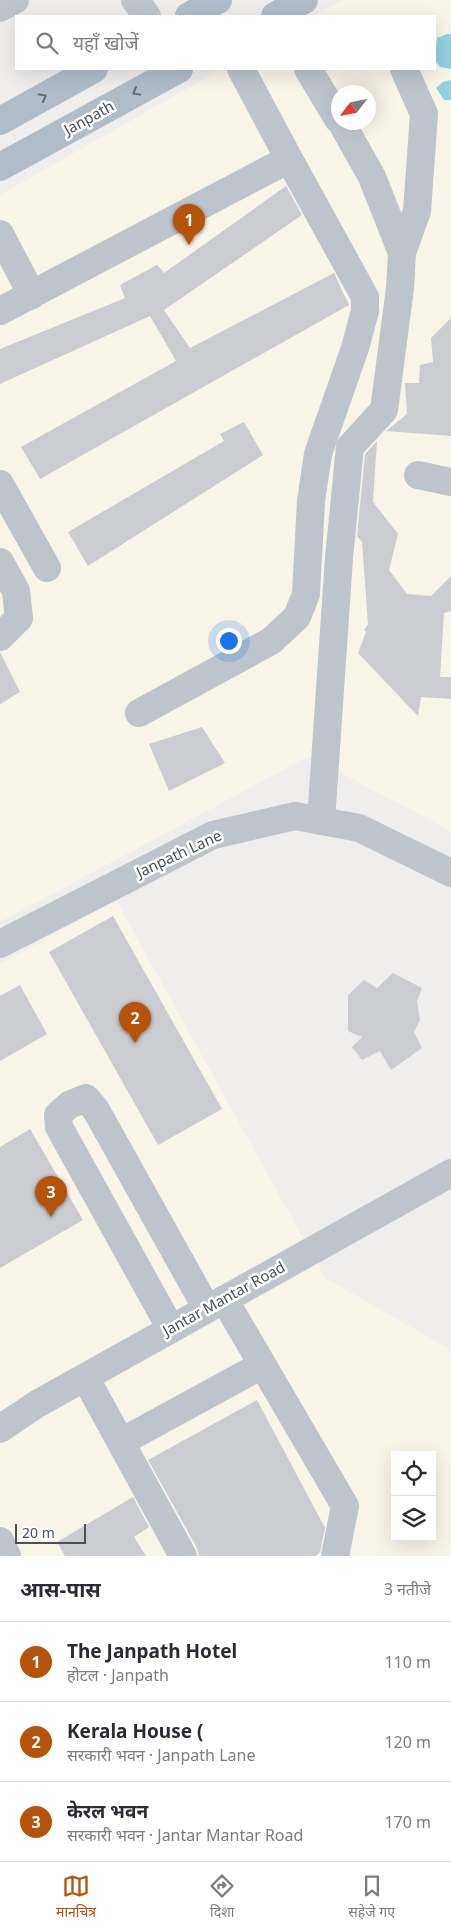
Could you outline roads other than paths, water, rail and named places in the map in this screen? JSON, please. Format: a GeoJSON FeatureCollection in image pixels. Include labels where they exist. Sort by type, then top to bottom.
{"type":"FeatureCollection","features":[{"type":"Feature","properties":{"kind":"main road"},"geometry":{"type":"LineString","coordinates":[[191,15],[218,0]]}},
{"type":"Feature","properties":{"kind":"main road"},"geometry":{"type":"LineString","coordinates":[[277,15],[304,0]]}},
{"type":"Feature","properties":{"kind":"main road"},"geometry":{"type":"LineString","coordinates":[[0,121],[92,70]]}},
{"type":"Feature","properties":{"kind":"main road","name":"Janpath"},"geometry":{"type":"LineString","coordinates":[[0,167],[177,70]]}},
{"type":"Feature","properties":{"kind":"street"},"geometry":{"type":"LineString","coordinates":[[0,8],[16,0]]}},
{"type":"Feature","properties":{"kind":"street"},"geometry":{"type":"LineString","coordinates":[[136,0],[146,15]]}},
{"type":"Feature","properties":{"kind":"street"},"geometry":{"type":"LineString","coordinates":[[139,713],[271,641],[297,617],[306,594],[312,501],[318,454],[356,348],[365,312],[365,297],[288,159],[242,70]]}},
{"type":"Feature","properties":{"kind":"street"},"geometry":{"type":"LineString","coordinates":[[309,70],[331,107]]}},
{"type":"Feature","properties":{"kind":"street"},"geometry":{"type":"LineString","coordinates":[[321,821],[350,447],[384,410],[400,288],[402,253],[417,211],[424,114],[404,70]]}},
{"type":"Feature","properties":{"kind":"street"},"geometry":{"type":"LineString","coordinates":[[346,130],[372,177],[402,253]]}},
{"type":"Feature","properties":{"kind":"street"},"geometry":{"type":"LineString","coordinates":[[0,311],[288,159]]}},
{"type":"Feature","properties":{"kind":"street"},"geometry":{"type":"LineString","coordinates":[[0,234],[32,295]]}},
{"type":"Feature","properties":{"kind":"street"},"geometry":{"type":"LineString","coordinates":[[418,474],[451,482]]}},
{"type":"Feature","properties":{"kind":"street"},"geometry":{"type":"LineString","coordinates":[[0,484],[47,568]]}},
{"type":"Feature","properties":{"kind":"street"},"geometry":{"type":"LineString","coordinates":[[0,562],[16,592],[19,618],[0,637]]}},
{"type":"Feature","properties":{"kind":"street","name":"Janpath Lane"},"geometry":{"type":"LineString","coordinates":[[0,944],[213,835],[294,816],[359,828],[451,874]]}},
{"type":"Feature","properties":{"kind":"street"},"geometry":{"type":"LineString","coordinates":[[171,1329],[58,1127],[58,1115],[69,1105],[86,1098],[96,1110],[216,1304],[262,1365],[345,1506],[335,1556]]}},
{"type":"Feature","properties":{"kind":"street","name":"Jantar Mantar Road"},"geometry":{"type":"LineString","coordinates":[[0,1430],[37,1404],[451,1173]]}},
{"type":"Feature","properties":{"kind":"street"},"geometry":{"type":"LineString","coordinates":[[121,1442],[262,1365]]}},
{"type":"Feature","properties":{"kind":"street"},"geometry":{"type":"LineString","coordinates":[[85,1377],[183,1556]]}},
{"type":"Feature","properties":{"kind":"street"},"geometry":{"type":"LineString","coordinates":[[0,1541],[8,1556]]}},
{"type":"Feature","properties":{"kind":"water"},"geometry":{"type":"Polygon","coordinates":[[[451,34],[451,69],[440,67],[436,61],[437,38],[451,34]]]}},
{"type":"Feature","properties":{"kind":"water"},"geometry":{"type":"Polygon","coordinates":[[[451,80],[451,100],[444,100],[436,88],[443,82],[451,80]]]}},
{"type":"Feature","properties":{"kind":"place","name":"The Janpath Hotel"},"geometry":{"type":"Point","coordinates":[189,245]}},
{"type":"Feature","properties":{"kind":"place","name":"Kerala House ("},"geometry":{"type":"Point","coordinates":[135,1043]}},
{"type":"Feature","properties":{"kind":"place","name":"केरल भवन"},"geometry":{"type":"Point","coordinates":[51,1217]}}]}
